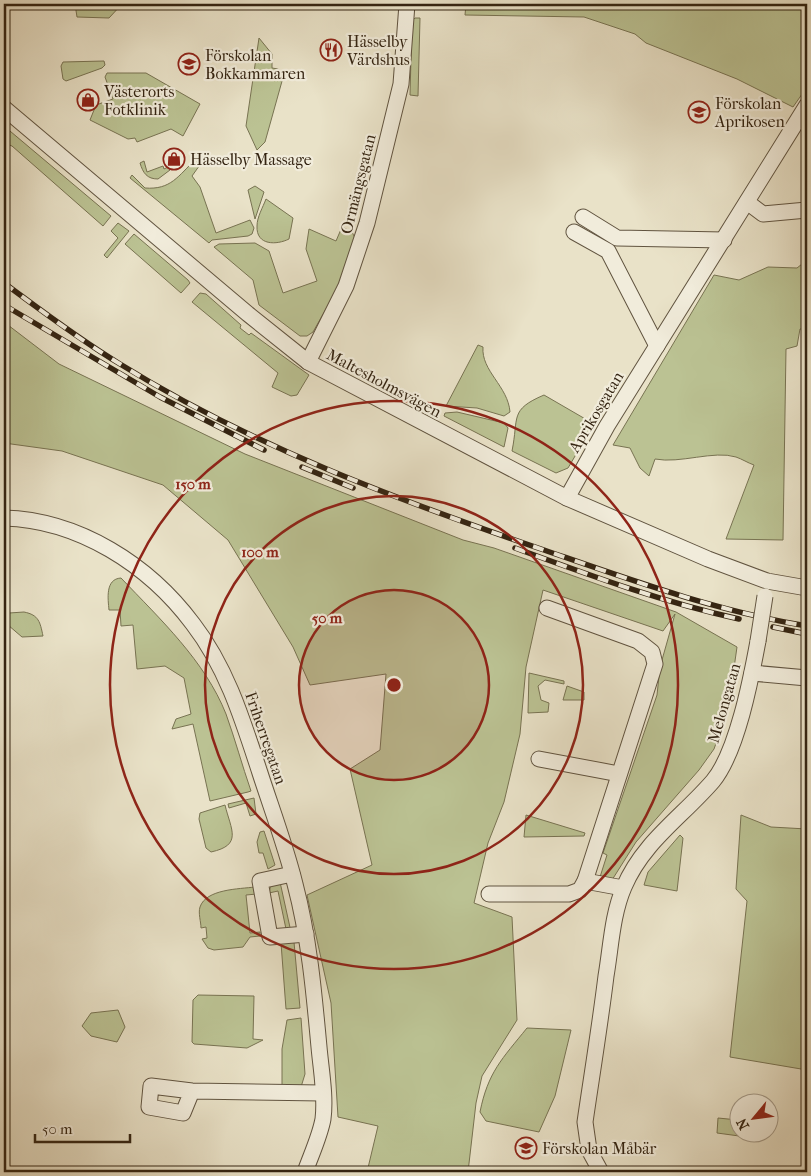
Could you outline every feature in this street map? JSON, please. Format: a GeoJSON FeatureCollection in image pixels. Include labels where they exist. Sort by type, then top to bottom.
{"type":"FeatureCollection","features":[{"type":"Feature","properties":{"kind":"street","name":"Ormängsgatan"},"geometry":{"type":"LineString","coordinates":[[308,362],[346,286],[367,224],[401,84],[406,4]]}},
{"type":"Feature","properties":{"kind":"street","name":"Aprikosgatan"},"geometry":{"type":"LineString","coordinates":[[567,498],[607,426],[807,105]]}},
{"type":"Feature","properties":{"kind":"street","name":"Maltesholmsvägen"},"geometry":{"type":"LineString","coordinates":[[4,108],[240,308],[308,362],[567,498],[708,559],[766,588],[807,588]]}},
{"type":"Feature","properties":{"kind":"street"},"geometry":{"type":"LineString","coordinates":[[747,202],[763,214],[807,210]]}},
{"type":"Feature","properties":{"kind":"street"},"geometry":{"type":"LineString","coordinates":[[583,217],[617,238],[724,240]]}},
{"type":"Feature","properties":{"kind":"street"},"geometry":{"type":"LineString","coordinates":[[574,232],[608,251],[657,346]]}},
{"type":"Feature","properties":{"kind":"street","name":"Friherregatan"},"geometry":{"type":"LineString","coordinates":[[4,518],[28,518],[70,530],[121,556],[158,584],[193,624],[222,667],[246,730],[292,874],[306,934],[314,992],[323,1119],[305,1172]]}},
{"type":"Feature","properties":{"kind":"street","name":"Melongatan"},"geometry":{"type":"LineString","coordinates":[[601,1172],[589,1150],[585,1122],[614,924],[624,888],[637,861],[654,839],[714,779],[732,745],[752,673],[766,588]]}},
{"type":"Feature","properties":{"kind":"street"},"geometry":{"type":"LineString","coordinates":[[489,894],[569,894],[580,890],[585,880],[655,664],[652,652],[638,641],[548,608]]}},
{"type":"Feature","properties":{"kind":"street"},"geometry":{"type":"LineString","coordinates":[[752,673],[807,678]]}},
{"type":"Feature","properties":{"kind":"street"},"geometry":{"type":"LineString","coordinates":[[539,759],[619,774]]}},
{"type":"Feature","properties":{"kind":"street"},"geometry":{"type":"LineString","coordinates":[[292,874],[260,881],[270,937],[306,934]]}},
{"type":"Feature","properties":{"kind":"street"},"geometry":{"type":"LineString","coordinates":[[585,880],[624,888]]}},
{"type":"Feature","properties":{"kind":"street"},"geometry":{"type":"LineString","coordinates":[[192,1091],[322,1093]]}},
{"type":"Feature","properties":{"kind":"green space"},"geometry":{"type":"Polygon","coordinates":[[[75,4],[122,4],[109,18],[77,17],[75,4]]]}},
{"type":"Feature","properties":{"kind":"green space"},"geometry":{"type":"Polygon","coordinates":[[[466,4],[807,4],[807,87],[793,107],[737,79],[646,43],[635,34],[584,17],[465,15],[466,4]]]}},
{"type":"Feature","properties":{"kind":"green space"},"geometry":{"type":"Polygon","coordinates":[[[415,18],[420,18],[418,96],[410,95],[412,21],[415,18]]]}},
{"type":"Feature","properties":{"kind":"green space"},"geometry":{"type":"Polygon","coordinates":[[[259,38],[272,54],[272,68],[278,69],[284,74],[265,142],[257,150],[246,126],[259,38]]]}},
{"type":"Feature","properties":{"kind":"green space"},"geometry":{"type":"Polygon","coordinates":[[[104,61],[105,65],[102,68],[66,81],[63,79],[61,66],[63,62],[104,61]]]}},
{"type":"Feature","properties":{"kind":"green space"},"geometry":{"type":"Polygon","coordinates":[[[107,73],[146,73],[200,104],[183,136],[171,129],[137,142],[135,138],[128,139],[90,120],[96,105],[113,99],[105,77],[107,73]]]}},
{"type":"Feature","properties":{"kind":"green space"},"geometry":{"type":"Polygon","coordinates":[[[4,126],[111,216],[103,226],[12,146],[4,143],[4,126]]]}},
{"type":"Feature","properties":{"kind":"green space"},"geometry":{"type":"Polygon","coordinates":[[[196,159],[202,162],[192,176],[200,187],[216,233],[250,220],[254,228],[252,234],[212,240],[209,243],[130,178],[132,175],[145,188],[161,187],[174,181],[196,159]]]}},
{"type":"Feature","properties":{"kind":"green space"},"geometry":{"type":"Polygon","coordinates":[[[144,161],[147,172],[163,166],[164,169],[168,167],[170,170],[158,179],[151,178],[146,175],[141,167],[140,163],[144,161]]]}},
{"type":"Feature","properties":{"kind":"green space"},"geometry":{"type":"Polygon","coordinates":[[[255,186],[264,192],[255,219],[248,190],[255,186]]]}},
{"type":"Feature","properties":{"kind":"green space"},"geometry":{"type":"Polygon","coordinates":[[[266,199],[293,218],[289,239],[273,243],[260,237],[257,223],[266,199]]]}},
{"type":"Feature","properties":{"kind":"green space"},"geometry":{"type":"Polygon","coordinates":[[[118,223],[129,231],[107,258],[104,255],[118,238],[111,231],[118,223]]]}},
{"type":"Feature","properties":{"kind":"green space"},"geometry":{"type":"Polygon","coordinates":[[[342,227],[352,232],[355,238],[339,286],[313,332],[307,336],[300,336],[259,305],[253,280],[214,247],[219,244],[255,243],[269,251],[283,293],[317,281],[306,249],[309,229],[336,241],[342,227]]]}},
{"type":"Feature","properties":{"kind":"green space"},"geometry":{"type":"Polygon","coordinates":[[[134,234],[188,280],[190,283],[181,293],[125,244],[134,234]]]}},
{"type":"Feature","properties":{"kind":"green space"},"geometry":{"type":"Polygon","coordinates":[[[807,260],[807,329],[800,329],[797,346],[786,349],[783,540],[726,539],[754,465],[727,455],[675,460],[655,459],[649,476],[640,468],[630,448],[613,445],[714,275],[739,280],[768,267],[797,268],[807,260]]]}},
{"type":"Feature","properties":{"kind":"green space"},"geometry":{"type":"Polygon","coordinates":[[[200,293],[206,294],[241,325],[240,328],[249,335],[251,333],[309,375],[297,395],[291,396],[272,387],[278,373],[192,302],[200,293]]]}},
{"type":"Feature","properties":{"kind":"green space"},"geometry":{"type":"Polygon","coordinates":[[[4,322],[59,364],[245,454],[463,540],[494,548],[676,612],[737,647],[728,710],[714,749],[699,770],[636,842],[612,880],[600,877],[607,855],[603,853],[657,695],[660,667],[675,614],[663,631],[543,590],[526,667],[520,734],[504,802],[488,843],[474,903],[512,917],[517,1020],[482,1076],[476,1103],[468,1172],[367,1172],[378,1126],[338,1117],[331,1003],[307,895],[372,865],[350,769],[380,750],[386,674],[310,685],[293,647],[228,540],[163,485],[62,451],[4,443],[4,322]]]}},
{"type":"Feature","properties":{"kind":"green space"},"geometry":{"type":"Polygon","coordinates":[[[478,345],[483,347],[486,364],[505,394],[510,412],[504,416],[477,408],[446,406],[478,345]]]}},
{"type":"Feature","properties":{"kind":"green space"},"geometry":{"type":"Polygon","coordinates":[[[544,395],[594,424],[568,468],[556,473],[512,451],[517,416],[520,410],[533,400],[544,395]]]}},
{"type":"Feature","properties":{"kind":"green space"},"geometry":{"type":"Polygon","coordinates":[[[457,412],[504,423],[508,428],[504,447],[444,416],[445,413],[457,412]]]}},
{"type":"Feature","properties":{"kind":"green space"},"geometry":{"type":"Polygon","coordinates":[[[121,578],[180,641],[206,676],[226,714],[251,791],[210,801],[193,724],[172,729],[176,719],[191,714],[184,678],[165,666],[137,669],[133,625],[121,626],[120,610],[109,610],[108,595],[110,586],[116,579],[121,578]]]}},
{"type":"Feature","properties":{"kind":"green space"},"geometry":{"type":"Polygon","coordinates":[[[24,612],[36,617],[43,636],[22,637],[8,625],[6,619],[9,613],[24,612]]]}},
{"type":"Feature","properties":{"kind":"green space"},"geometry":{"type":"Polygon","coordinates":[[[529,673],[564,681],[564,684],[545,680],[538,686],[541,700],[549,703],[548,712],[528,713],[529,673]]]}},
{"type":"Feature","properties":{"kind":"green space"},"geometry":{"type":"Polygon","coordinates":[[[567,686],[584,692],[584,700],[563,700],[567,686]]]}},
{"type":"Feature","properties":{"kind":"green space"},"geometry":{"type":"Polygon","coordinates":[[[254,798],[256,814],[250,816],[246,803],[229,808],[228,804],[254,798]]]}},
{"type":"Feature","properties":{"kind":"green space"},"geometry":{"type":"Polygon","coordinates":[[[225,805],[232,829],[231,841],[221,849],[211,852],[206,848],[199,819],[200,813],[225,805]]]}},
{"type":"Feature","properties":{"kind":"green space"},"geometry":{"type":"Polygon","coordinates":[[[526,815],[585,833],[584,836],[524,837],[526,815]]]}},
{"type":"Feature","properties":{"kind":"green space"},"geometry":{"type":"Polygon","coordinates":[[[741,815],[771,827],[807,829],[807,1070],[730,1057],[747,901],[736,889],[741,815]]]}},
{"type":"Feature","properties":{"kind":"green space"},"geometry":{"type":"Polygon","coordinates":[[[264,831],[275,865],[268,869],[263,853],[259,853],[257,842],[260,832],[264,831]]]}},
{"type":"Feature","properties":{"kind":"green space"},"geometry":{"type":"Polygon","coordinates":[[[680,835],[683,838],[677,891],[644,885],[648,872],[680,835]]]}},
{"type":"Feature","properties":{"kind":"green space"},"geometry":{"type":"Polygon","coordinates":[[[280,882],[291,932],[286,929],[278,891],[269,893],[271,884],[280,882]]]}},
{"type":"Feature","properties":{"kind":"green space"},"geometry":{"type":"Polygon","coordinates":[[[255,887],[257,894],[246,895],[250,933],[260,932],[260,936],[250,937],[243,947],[214,950],[208,948],[202,939],[207,938],[206,927],[201,928],[199,915],[203,901],[216,893],[232,889],[255,887]]]}},
{"type":"Feature","properties":{"kind":"green space"},"geometry":{"type":"Polygon","coordinates":[[[294,942],[300,1008],[286,1009],[281,943],[294,942]]]}},
{"type":"Feature","properties":{"kind":"green space"},"geometry":{"type":"Polygon","coordinates":[[[198,995],[254,996],[253,1039],[263,1040],[247,1048],[194,1044],[192,1042],[193,1000],[198,995]]]}},
{"type":"Feature","properties":{"kind":"green space"},"geometry":{"type":"Polygon","coordinates":[[[118,1010],[125,1027],[117,1042],[91,1036],[82,1026],[91,1013],[118,1010]]]}},
{"type":"Feature","properties":{"kind":"green space"},"geometry":{"type":"Polygon","coordinates":[[[301,1018],[305,1074],[301,1087],[282,1087],[282,1049],[287,1020],[301,1018]]]}},
{"type":"Feature","properties":{"kind":"green space"},"geometry":{"type":"Polygon","coordinates":[[[527,1028],[571,1030],[555,1096],[539,1132],[486,1121],[480,1112],[487,1086],[497,1067],[527,1028]]]}},
{"type":"Feature","properties":{"kind":"green space"},"geometry":{"type":"Polygon","coordinates":[[[718,1118],[728,1119],[728,1134],[717,1133],[718,1118]]]}},
{"type":"Feature","properties":{"kind":"railway"},"geometry":{"type":"LineString","coordinates":[[4,283],[90,345],[170,393],[221,421],[327,469],[380,491],[489,531],[641,583],[740,612],[807,626]]}},
{"type":"Feature","properties":{"kind":"railway"},"geometry":{"type":"LineString","coordinates":[[4,305],[160,397],[264,450]]}},
{"type":"Feature","properties":{"kind":"railway"},"geometry":{"type":"LineString","coordinates":[[302,467],[353,488]]}},
{"type":"Feature","properties":{"kind":"railway"},"geometry":{"type":"LineString","coordinates":[[515,548],[654,596],[739,619]]}},
{"type":"Feature","properties":{"kind":"railway"},"geometry":{"type":"LineString","coordinates":[[773,627],[807,634]]}},
{"type":"Feature","properties":{"kind":"place","name":"Hässelby Värdshus"},"geometry":{"type":"Point","coordinates":[331,50]}},
{"type":"Feature","properties":{"kind":"place","name":"Förskolan Bokkammaren"},"geometry":{"type":"Point","coordinates":[189,64]}},
{"type":"Feature","properties":{"kind":"place","name":"Västerorts Fotklinik"},"geometry":{"type":"Point","coordinates":[88,100]}},
{"type":"Feature","properties":{"kind":"place","name":"Förskolan Aprikosen"},"geometry":{"type":"Point","coordinates":[699,112]}},
{"type":"Feature","properties":{"kind":"place","name":"Hässelby Massage"},"geometry":{"type":"Point","coordinates":[174,159]}},
{"type":"Feature","properties":{"kind":"place","name":"Förskolan Måbär"},"geometry":{"type":"Point","coordinates":[526,1148]}}]}
